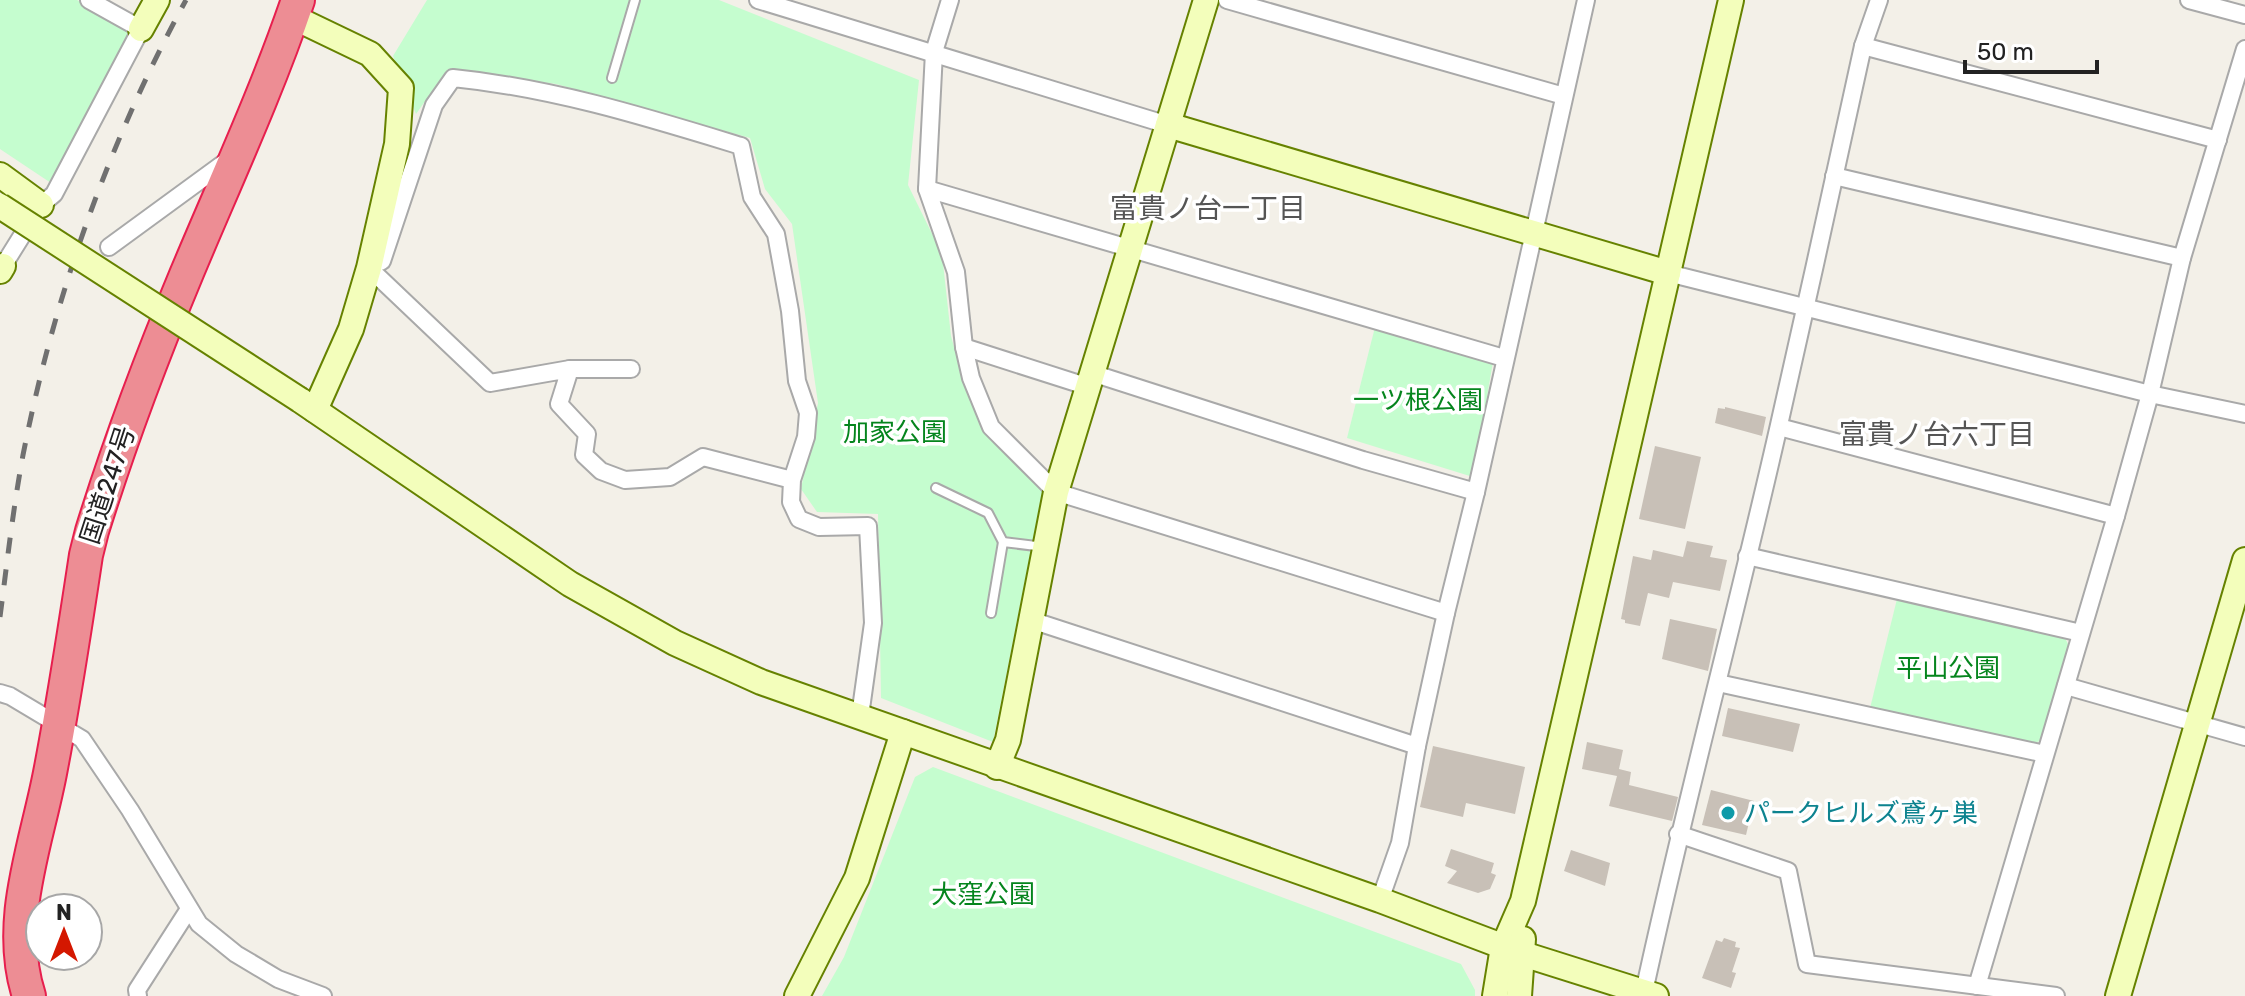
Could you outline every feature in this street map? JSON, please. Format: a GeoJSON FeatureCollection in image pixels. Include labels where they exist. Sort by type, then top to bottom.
{"type":"FeatureCollection","features":[{"type":"Feature","properties":{"kind":"highway","name":"国道247号"},"geometry":{"type":"LineString","coordinates":[[29,996],[21,958],[21,918],[27,874],[50,773],[86,555],[141,387],[296,8]]}},
{"type":"Feature","properties":{"kind":"street"},"geometry":{"type":"LineString","coordinates":[[89,0],[141,29]]}},
{"type":"Feature","properties":{"kind":"street"},"geometry":{"type":"LineString","coordinates":[[1,267],[41,205],[54,194],[157,0]]}},
{"type":"Feature","properties":{"kind":"street"},"geometry":{"type":"LineString","coordinates":[[758,0],[1668,273],[2150,394],[2245,414]]}},
{"type":"Feature","properties":{"kind":"street"},"geometry":{"type":"LineString","coordinates":[[950,0],[934,52],[927,189],[956,272],[964,347],[971,378],[991,427],[1056,492],[1446,613]]}},
{"type":"Feature","properties":{"kind":"street"},"geometry":{"type":"LineString","coordinates":[[997,767],[1008,740],[1056,492],[1206,0]]}},
{"type":"Feature","properties":{"kind":"street"},"geometry":{"type":"LineString","coordinates":[[1227,0],[1564,96]]}},
{"type":"Feature","properties":{"kind":"street"},"geometry":{"type":"LineString","coordinates":[[1380,900],[1400,843],[1446,613],[1586,0]]}},
{"type":"Feature","properties":{"kind":"street"},"geometry":{"type":"LineString","coordinates":[[1495,996],[1513,950],[1731,0]]}},
{"type":"Feature","properties":{"kind":"street"},"geometry":{"type":"LineString","coordinates":[[0,206],[308,405],[570,584],[662,636],[761,682],[1380,900],[1513,950],[1650,994],[1678,834],[1718,683],[1779,427],[1863,46],[1879,0]]}},
{"type":"Feature","properties":{"kind":"street"},"geometry":{"type":"LineString","coordinates":[[2189,0],[2245,15]]}},
{"type":"Feature","properties":{"kind":"street"},"geometry":{"type":"LineString","coordinates":[[296,8],[370,54],[401,88],[397,144],[369,268],[351,329],[308,405]]}},
{"type":"Feature","properties":{"kind":"street"},"geometry":{"type":"LineString","coordinates":[[1863,46],[2218,140]]}},
{"type":"Feature","properties":{"kind":"street"},"geometry":{"type":"LineString","coordinates":[[1977,986],[2116,516],[2150,394],[2182,258],[2245,49]]}},
{"type":"Feature","properties":{"kind":"street"},"geometry":{"type":"LineString","coordinates":[[369,268],[382,261],[434,105],[453,78],[507,83],[601,104],[741,146],[752,197],[776,234],[790,311],[797,381],[808,413],[806,437],[792,480],[791,502],[799,519],[819,527],[868,526],[873,623],[860,716]]}},
{"type":"Feature","properties":{"kind":"street"},"geometry":{"type":"LineString","coordinates":[[109,247],[239,152]]}},
{"type":"Feature","properties":{"kind":"street"},"geometry":{"type":"LineString","coordinates":[[0,175],[41,205]]}},
{"type":"Feature","properties":{"kind":"street"},"geometry":{"type":"LineString","coordinates":[[1834,176],[2182,258]]}},
{"type":"Feature","properties":{"kind":"street"},"geometry":{"type":"LineString","coordinates":[[927,189],[1504,358]]}},
{"type":"Feature","properties":{"kind":"street"},"geometry":{"type":"LineString","coordinates":[[369,268],[490,383],[570,369],[631,369]]}},
{"type":"Feature","properties":{"kind":"street"},"geometry":{"type":"LineString","coordinates":[[964,347],[1091,380],[1476,492]]}},
{"type":"Feature","properties":{"kind":"street"},"geometry":{"type":"LineString","coordinates":[[570,369],[559,404],[587,434],[584,455],[601,471],[625,480],[670,477],[703,457],[792,480]]}},
{"type":"Feature","properties":{"kind":"street"},"geometry":{"type":"LineString","coordinates":[[1779,427],[2116,516]]}},
{"type":"Feature","properties":{"kind":"street"},"geometry":{"type":"LineString","coordinates":[[1747,556],[2081,633]]}},
{"type":"Feature","properties":{"kind":"street"},"geometry":{"type":"LineString","coordinates":[[2118,996],[2245,560]]}},
{"type":"Feature","properties":{"kind":"street"},"geometry":{"type":"LineString","coordinates":[[1031,620],[1417,746]]}},
{"type":"Feature","properties":{"kind":"street"},"geometry":{"type":"LineString","coordinates":[[1718,683],[2045,754]]}},
{"type":"Feature","properties":{"kind":"street"},"geometry":{"type":"LineString","coordinates":[[2066,686],[2245,737]]}},
{"type":"Feature","properties":{"kind":"street"},"geometry":{"type":"LineString","coordinates":[[0,693],[82,739],[130,810],[199,924],[236,954],[278,979],[323,996]]}},
{"type":"Feature","properties":{"kind":"street"},"geometry":{"type":"LineString","coordinates":[[797,996],[857,878],[903,732]]}},
{"type":"Feature","properties":{"kind":"street"},"geometry":{"type":"LineString","coordinates":[[1678,834],[1788,871],[1807,964],[2056,996]]}},
{"type":"Feature","properties":{"kind":"street"},"geometry":{"type":"LineString","coordinates":[[138,996],[137,990],[189,909]]}},
{"type":"Feature","properties":{"kind":"street"},"geometry":{"type":"LineString","coordinates":[[1513,950],[1519,996]]}},
{"type":"Feature","properties":{"kind":"lane"},"geometry":{"type":"LineString","coordinates":[[612,78],[635,0]]}},
{"type":"Feature","properties":{"kind":"lane"},"geometry":{"type":"LineString","coordinates":[[936,488],[988,513],[1003,542],[991,613]]}},
{"type":"Feature","properties":{"kind":"lane"},"geometry":{"type":"LineString","coordinates":[[1003,542],[1045,547]]}},
{"type":"Feature","properties":{"kind":"green space"},"geometry":{"type":"Polygon","coordinates":[[[0,0],[77,0],[133,32],[51,183],[0,149],[0,0]]]}},
{"type":"Feature","properties":{"kind":"green space","name":"加家公園"},"geometry":{"type":"Polygon","coordinates":[[[427,0],[719,0],[919,80],[908,185],[942,254],[951,336],[967,394],[986,432],[1043,489],[993,742],[881,698],[878,514],[817,512],[801,489],[818,403],[792,224],[765,189],[750,138],[556,84],[448,69],[416,114],[393,56],[427,0]]]}},
{"type":"Feature","properties":{"kind":"green space","name":"一ツ根公園"},"geometry":{"type":"Polygon","coordinates":[[[1375,327],[1493,362],[1473,477],[1347,438],[1375,327]]]}},
{"type":"Feature","properties":{"kind":"green space","name":"平山公園"},"geometry":{"type":"Polygon","coordinates":[[[1897,599],[2065,638],[2069,646],[2042,740],[2032,744],[1870,708],[1897,599]]]}},
{"type":"Feature","properties":{"kind":"green space","name":"大窪公園"},"geometry":{"type":"Polygon","coordinates":[[[933,767],[1461,964],[1475,990],[1475,996],[822,996],[844,957],[915,777],[933,767]]]}},
{"type":"Feature","properties":{"kind":"building"},"geometry":{"type":"Polygon","coordinates":[[[1718,408],[1766,417],[1762,436],[1715,423],[1718,408]]]}},
{"type":"Feature","properties":{"kind":"building"},"geometry":{"type":"Polygon","coordinates":[[[1655,446],[1701,457],[1685,529],[1639,519],[1655,446]]]}},
{"type":"Feature","properties":{"kind":"building"},"geometry":{"type":"Polygon","coordinates":[[[1687,541],[1713,546],[1710,557],[1727,560],[1720,591],[1673,582],[1669,598],[1648,593],[1640,626],[1625,623],[1621,619],[1633,556],[1651,560],[1653,550],[1683,557],[1687,541]]]}},
{"type":"Feature","properties":{"kind":"building"},"geometry":{"type":"Polygon","coordinates":[[[1670,619],[1717,629],[1708,671],[1662,659],[1670,619]]]}},
{"type":"Feature","properties":{"kind":"building"},"geometry":{"type":"Polygon","coordinates":[[[1728,708],[1800,724],[1793,752],[1722,736],[1728,708]]]}},
{"type":"Feature","properties":{"kind":"building"},"geometry":{"type":"Polygon","coordinates":[[[1587,742],[1623,750],[1619,769],[1631,772],[1629,785],[1678,797],[1672,821],[1609,806],[1617,776],[1582,769],[1587,742]]]}},
{"type":"Feature","properties":{"kind":"building"},"geometry":{"type":"Polygon","coordinates":[[[1433,746],[1525,767],[1515,814],[1466,803],[1463,817],[1420,807],[1433,746]]]}},
{"type":"Feature","properties":{"kind":"building","name":"パークヒルズ鳶ヶ巣"},"geometry":{"type":"Polygon","coordinates":[[[1711,790],[1754,801],[1746,835],[1702,825],[1711,790]]]}},
{"type":"Feature","properties":{"kind":"building"},"geometry":{"type":"Polygon","coordinates":[[[1451,849],[1494,863],[1491,873],[1496,875],[1490,889],[1478,893],[1447,883],[1457,871],[1445,866],[1451,849]]]}},
{"type":"Feature","properties":{"kind":"building"},"geometry":{"type":"Polygon","coordinates":[[[1571,850],[1610,863],[1605,886],[1564,871],[1571,850]]]}},
{"type":"Feature","properties":{"kind":"building"},"geometry":{"type":"Polygon","coordinates":[[[1724,938],[1736,942],[1735,947],[1740,948],[1732,972],[1736,973],[1731,988],[1702,978],[1716,940],[1722,942],[1724,938]]]}},
{"type":"Feature","properties":{"kind":"railway"},"geometry":{"type":"LineString","coordinates":[[0,617],[23,455],[68,279],[87,221],[132,108],[186,0]]}},
{"type":"Feature","properties":{"kind":"place","name":"パークヒルズ鳶ヶ巣"},"geometry":{"type":"Point","coordinates":[1728,813]}},
{"type":"Feature","properties":{"kind":"district","name":"富貴ノ台一丁目"},"geometry":{"type":"Point","coordinates":[1208,208]}},
{"type":"Feature","properties":{"kind":"district","name":"富貴ノ台六丁目"},"geometry":{"type":"Point","coordinates":[1937,434]}}]}
